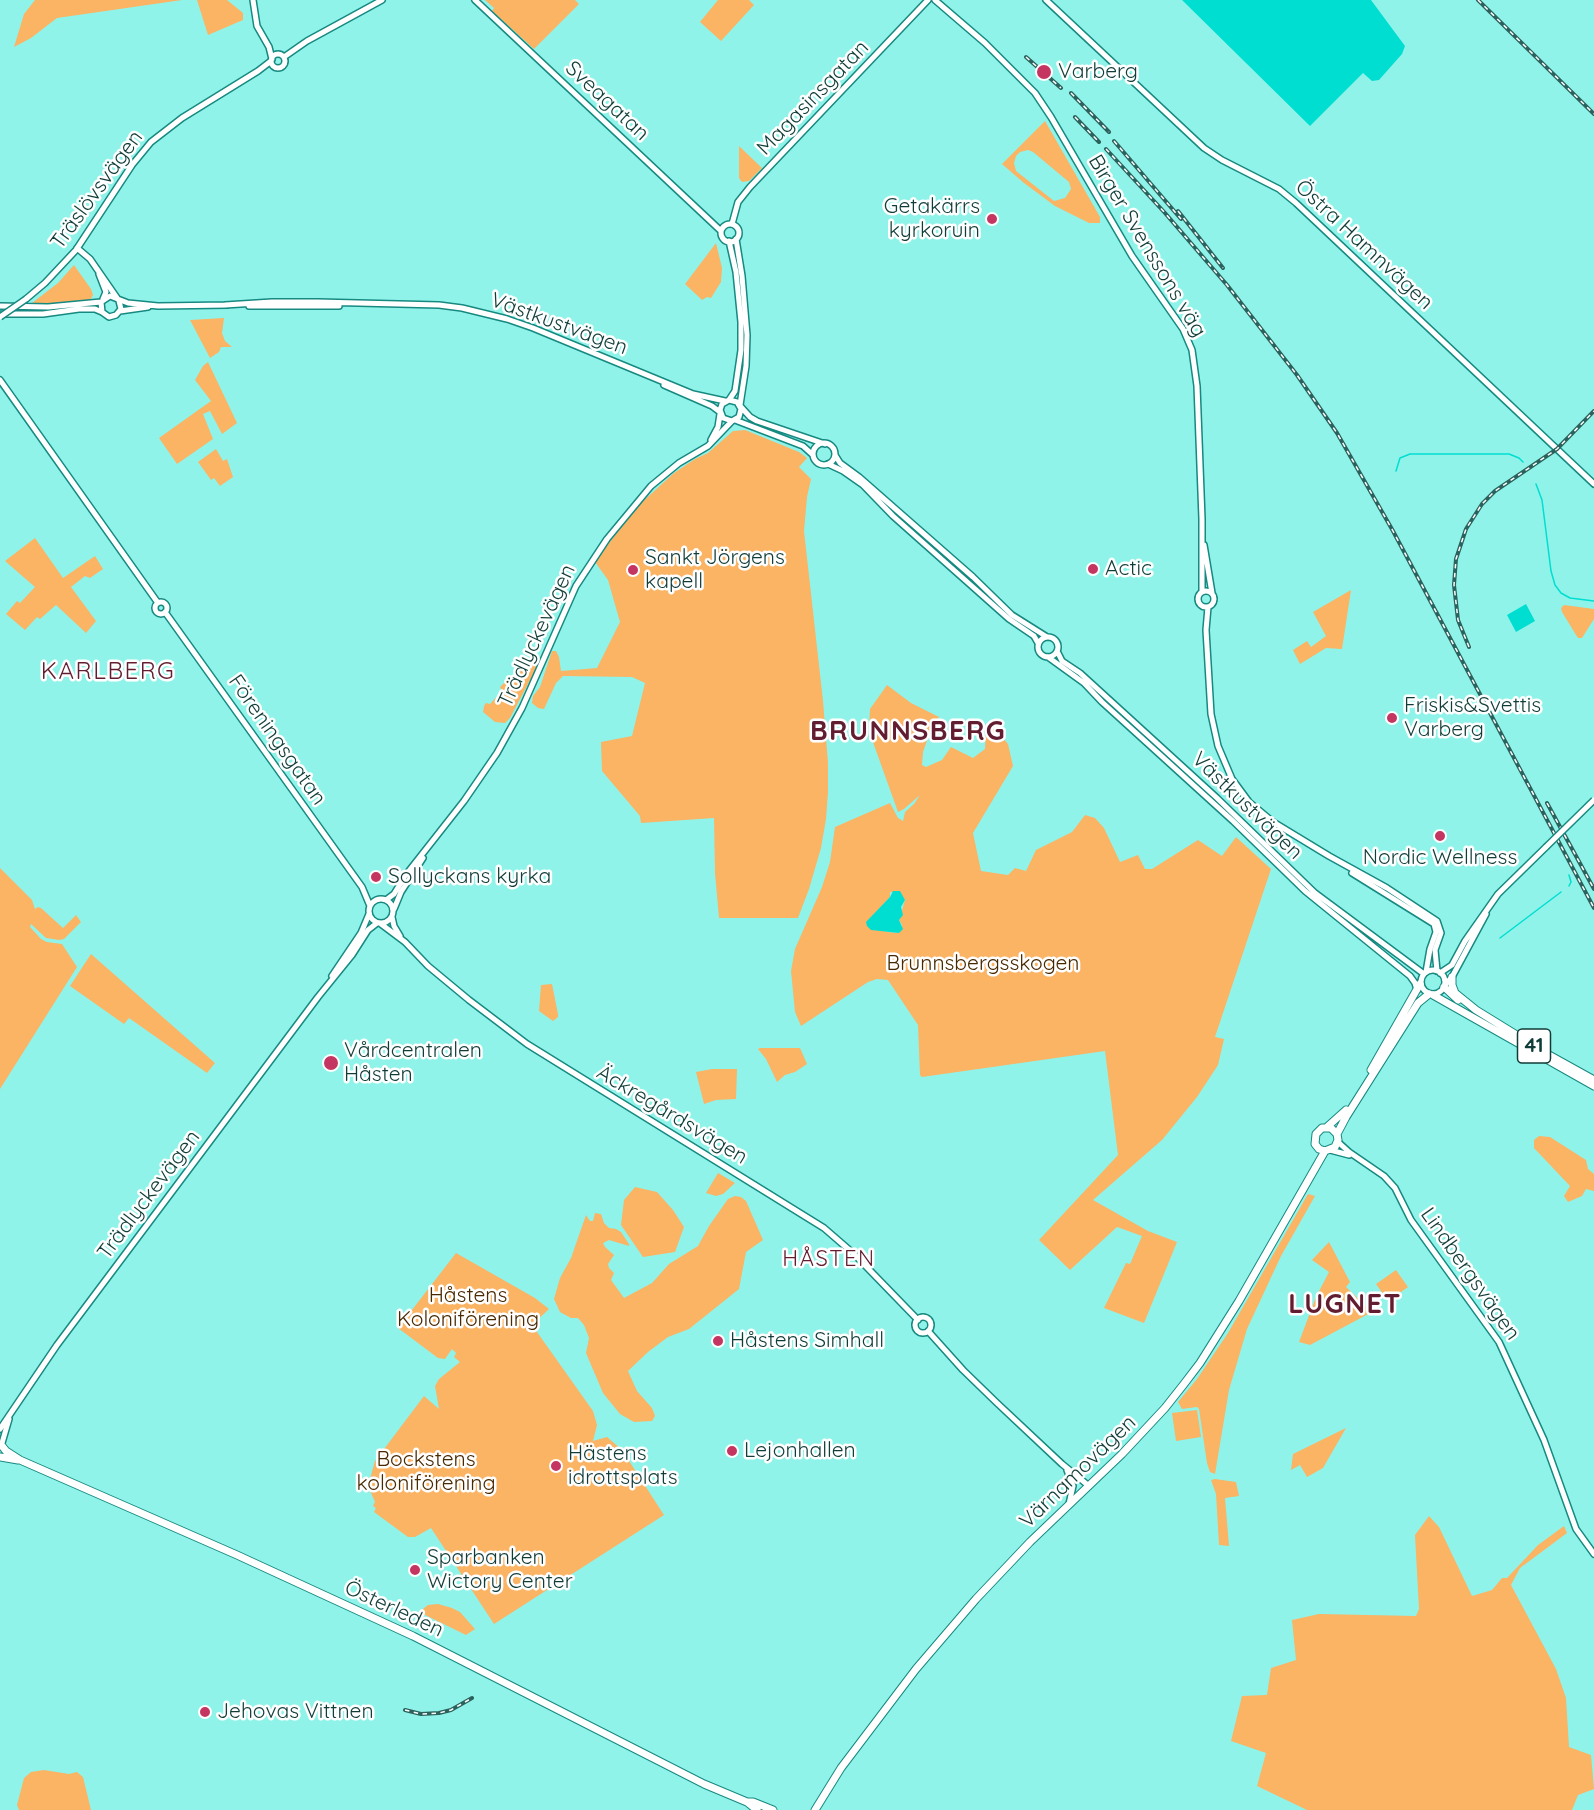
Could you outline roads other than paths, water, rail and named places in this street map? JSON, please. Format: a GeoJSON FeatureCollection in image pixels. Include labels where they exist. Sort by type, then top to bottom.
{"type":"FeatureCollection","features":[{"type":"Feature","properties":{"kind":"main road","name":"41"},"geometry":{"type":"LineString","coordinates":[[1452,977],[1455,993],[1476,1010]]}},
{"type":"Feature","properties":{"kind":"main road"},"geometry":{"type":"LineString","coordinates":[[1327,1127],[1342,1115],[1355,1099],[1419,986]]}},
{"type":"Feature","properties":{"kind":"main road","name":"41"},"geometry":{"type":"LineString","coordinates":[[1444,986],[1454,998],[1594,1080]]}},
{"type":"Feature","properties":{"kind":"main road","name":"41"},"geometry":{"type":"LineString","coordinates":[[1431,994],[1594,1086]]}},
{"type":"Feature","properties":{"kind":"main road"},"geometry":{"type":"LineString","coordinates":[[1338,1138],[1332,1128],[1320,1128],[1316,1134],[1316,1145],[1328,1151],[1338,1138],[1346,1117],[1418,1003],[1431,994]]}},
{"type":"Feature","properties":{"kind":"main road"},"geometry":{"type":"LineString","coordinates":[[1405,1025],[1426,1000],[1435,998],[1446,1001]]}},
{"type":"Feature","properties":{"kind":"main road","name":"Värnamovägen"},"geometry":{"type":"LineString","coordinates":[[1306,1184],[1314,1163],[1316,1145]]}},
{"type":"Feature","properties":{"kind":"main road","name":"Värnamovägen"},"geometry":{"type":"LineString","coordinates":[[815,1810],[841,1768],[916,1669],[976,1599],[1030,1542],[1159,1415],[1200,1363],[1328,1151]]}},
{"type":"Feature","properties":{"kind":"main road","name":"Österleden"},"geometry":{"type":"LineString","coordinates":[[1,1444],[6,1451],[20,1460],[237,1555],[413,1636],[670,1767],[747,1802],[757,1810]]}},
{"type":"Feature","properties":{"kind":"main road","name":"Österleden"},"geometry":{"type":"LineString","coordinates":[[0,1457],[20,1460]]}},
{"type":"Feature","properties":{"kind":"main road","name":"Värnamovägen"},"geometry":{"type":"LineString","coordinates":[[822,1810],[846,1763]]}},
{"type":"Feature","properties":{"kind":"main road","name":"Österleden"},"geometry":{"type":"LineString","coordinates":[[747,1802],[773,1810]]}},
{"type":"Feature","properties":{"kind":"street"},"geometry":{"type":"LineString","coordinates":[[253,0],[257,26],[269,46],[286,61],[284,66],[279,68],[272,62],[269,46]]}},
{"type":"Feature","properties":{"kind":"street"},"geometry":{"type":"LineString","coordinates":[[272,62],[382,0]]}},
{"type":"Feature","properties":{"kind":"street","name":"Sveagatan"},"geometry":{"type":"LineString","coordinates":[[475,0],[722,231]]}},
{"type":"Feature","properties":{"kind":"street","name":"Magasinsgatan"},"geometry":{"type":"LineString","coordinates":[[732,224],[738,202],[750,187],[928,0]]}},
{"type":"Feature","properties":{"kind":"street","name":"Birger Svenssons väg"},"geometry":{"type":"LineString","coordinates":[[935,0],[1004,61],[1035,93],[1132,256],[1177,319],[1187,339],[1195,364],[1197,386],[1203,542],[1202,592],[1198,597],[1206,630]]}},
{"type":"Feature","properties":{"kind":"street","name":"Östra Hamnvägen"},"geometry":{"type":"LineString","coordinates":[[1046,0],[1204,148],[1222,160],[1279,189],[1296,202],[1594,484]]}},
{"type":"Feature","properties":{"kind":"street","name":"Träslövsvägen"},"geometry":{"type":"LineString","coordinates":[[0,316],[26,299],[50,278],[77,248],[132,165],[152,142],[182,118],[272,62]]}},
{"type":"Feature","properties":{"kind":"street"},"geometry":{"type":"LineString","coordinates":[[733,421],[740,416],[747,366],[747,335],[736,239],[738,231],[732,224],[725,225],[722,231],[723,238],[729,241],[736,239]]}},
{"type":"Feature","properties":{"kind":"street"},"geometry":{"type":"LineString","coordinates":[[727,400],[735,400],[750,417],[757,421],[825,444],[833,449],[840,463],[973,577],[1012,615],[1056,641],[1057,651],[1054,655],[1048,657],[1040,653],[1033,635],[1009,619],[893,516],[863,485],[843,471],[828,464],[819,464],[803,446],[725,419],[720,413],[721,405],[735,390],[741,335],[736,272],[729,241]]}},
{"type":"Feature","properties":{"kind":"street"},"geometry":{"type":"LineString","coordinates":[[0,316],[95,309],[112,317],[120,311],[121,306],[109,283],[90,259],[77,248]]}},
{"type":"Feature","properties":{"kind":"street"},"geometry":{"type":"LineString","coordinates":[[99,272],[106,292],[102,301],[102,312]]}},
{"type":"Feature","properties":{"kind":"street"},"geometry":{"type":"LineString","coordinates":[[0,306],[48,307],[102,301],[110,296],[118,299]]}},
{"type":"Feature","properties":{"kind":"street","name":"Västkustvägen"},"geometry":{"type":"LineString","coordinates":[[118,299],[128,303],[158,306],[294,302],[438,305],[483,313],[533,328],[693,394],[727,400]]}},
{"type":"Feature","properties":{"kind":"street","name":"Västkustvägen"},"geometry":{"type":"LineString","coordinates":[[120,311],[158,306]]}},
{"type":"Feature","properties":{"kind":"street","name":"Västkustvägen"},"geometry":{"type":"LineString","coordinates":[[639,372],[681,394],[712,406],[720,413]]}},
{"type":"Feature","properties":{"kind":"street","name":"Föreningsgatan"},"geometry":{"type":"LineString","coordinates":[[0,380],[158,603],[155,608],[157,611],[162,614],[165,612],[362,887],[370,906]]}},
{"type":"Feature","properties":{"kind":"street","name":"Trädlyckevägen"},"geometry":{"type":"LineString","coordinates":[[694,454],[715,434],[720,413]]}},
{"type":"Feature","properties":{"kind":"street","name":"Trädlyckevägen"},"geometry":{"type":"LineString","coordinates":[[384,899],[393,894],[482,776],[507,735],[536,678],[576,586],[586,569],[642,495],[666,472],[708,447],[733,421]]}},
{"type":"Feature","properties":{"kind":"street"},"geometry":{"type":"LineString","coordinates":[[813,455],[817,447],[825,444]]}},
{"type":"Feature","properties":{"kind":"street"},"geometry":{"type":"LineString","coordinates":[[828,464],[835,455]]}},
{"type":"Feature","properties":{"kind":"street","name":"Birger Svenssons väg"},"geometry":{"type":"LineString","coordinates":[[1203,542],[1215,601],[1208,608],[1206,630],[1211,714],[1218,746],[1226,768],[1238,788],[1260,812],[1434,924],[1436,932],[1425,973]]}},
{"type":"Feature","properties":{"kind":"street"},"geometry":{"type":"LineString","coordinates":[[1202,592],[1212,593]]}},
{"type":"Feature","properties":{"kind":"street"},"geometry":{"type":"LineString","coordinates":[[1200,605],[1208,608]]}},
{"type":"Feature","properties":{"kind":"street"},"geometry":{"type":"LineString","coordinates":[[1038,643],[1047,637]]}},
{"type":"Feature","properties":{"kind":"street","name":"Västkustvägen"},"geometry":{"type":"LineString","coordinates":[[1057,651],[1062,661],[1080,673],[1217,798],[1315,892],[1425,973]]}},
{"type":"Feature","properties":{"kind":"street","name":"Västkustvägen"},"geometry":{"type":"LineString","coordinates":[[1048,657],[1084,683],[1233,821],[1294,882],[1386,956],[1419,986]]}},
{"type":"Feature","properties":{"kind":"street"},"geometry":{"type":"LineString","coordinates":[[1419,986],[1425,973],[1439,972],[1452,965],[1465,941],[1492,902],[1594,800]]}},
{"type":"Feature","properties":{"kind":"street","name":"Trädlyckevägen"},"geometry":{"type":"LineString","coordinates":[[393,913],[401,892],[428,849]]}},
{"type":"Feature","properties":{"kind":"street","name":"Birger Svenssons väg"},"geometry":{"type":"LineString","coordinates":[[1329,856],[1388,888],[1437,921],[1441,933],[1435,950],[1439,972]]}},
{"type":"Feature","properties":{"kind":"street","name":"Föreningsgatan"},"geometry":{"type":"LineString","coordinates":[[362,887],[384,899]]}},
{"type":"Feature","properties":{"kind":"street"},"geometry":{"type":"LineString","coordinates":[[384,899],[391,903],[393,913],[387,922],[379,923],[372,920],[369,914],[370,906],[375,900],[384,899]]}},
{"type":"Feature","properties":{"kind":"street"},"geometry":{"type":"LineString","coordinates":[[1431,994],[1439,993],[1452,977],[1478,933],[1492,902]]}},
{"type":"Feature","properties":{"kind":"street","name":"Äckregårdsvägen"},"geometry":{"type":"LineString","coordinates":[[393,913],[394,926],[405,942],[428,966],[462,995],[527,1044],[824,1228],[854,1254],[918,1320]]}},
{"type":"Feature","properties":{"kind":"street","name":"Trädlyckevägen"},"geometry":{"type":"LineString","coordinates":[[318,997],[361,933],[369,914]]}},
{"type":"Feature","properties":{"kind":"street","name":"Trädlyckevägen"},"geometry":{"type":"LineString","coordinates":[[0,1429],[57,1345],[352,955],[368,930],[379,923]]}},
{"type":"Feature","properties":{"kind":"street","name":"Äckregårdsvägen"},"geometry":{"type":"LineString","coordinates":[[379,923],[405,942]]}},
{"type":"Feature","properties":{"kind":"street","name":"Västkustvägen"},"geometry":{"type":"LineString","coordinates":[[1386,956],[1412,973],[1419,986]]}},
{"type":"Feature","properties":{"kind":"street","name":"41"},"geometry":{"type":"LineString","coordinates":[[1439,972],[1445,980],[1444,986]]}},
{"type":"Feature","properties":{"kind":"street","name":"41"},"geometry":{"type":"LineString","coordinates":[[1419,986],[1424,992],[1431,994]]}},
{"type":"Feature","properties":{"kind":"street","name":"Lindbergsvägen"},"geometry":{"type":"LineString","coordinates":[[1338,1138],[1358,1158],[1377,1170],[1395,1188],[1418,1229],[1499,1342],[1544,1440],[1576,1529],[1594,1554]]}},
{"type":"Feature","properties":{"kind":"street","name":"Lindbergsvägen"},"geometry":{"type":"LineString","coordinates":[[1328,1151],[1358,1158]]}},
{"type":"Feature","properties":{"kind":"street","name":"Äckregårdsvägen"},"geometry":{"type":"LineString","coordinates":[[924,1318],[929,1321],[931,1325],[928,1331],[924,1333],[918,1331],[916,1325],[918,1320],[924,1318]]}},
{"type":"Feature","properties":{"kind":"street","name":"Äckregårdsvägen"},"geometry":{"type":"LineString","coordinates":[[928,1331],[963,1370],[1066,1469],[1089,1486]]}},
{"type":"Feature","properties":{"kind":"street","name":"Trädlyckevägen"},"geometry":{"type":"LineString","coordinates":[[1,1444],[11,1415]]}},
{"type":"Feature","properties":{"kind":"street"},"geometry":{"type":"LineString","coordinates":[[1066,1469],[1072,1486],[1069,1505]]}},
{"type":"Feature","properties":{"kind":"water"},"geometry":{"type":"Polygon","coordinates":[[[1182,0],[1371,0],[1405,46],[1402,54],[1379,80],[1372,81],[1363,73],[1310,126],[1182,0]]]}},
{"type":"Feature","properties":{"kind":"water"},"geometry":{"type":"Polygon","coordinates":[[[1526,604],[1535,621],[1516,632],[1507,615],[1526,604]]]}},
{"type":"Feature","properties":{"kind":"water"},"geometry":{"type":"Polygon","coordinates":[[[893,891],[900,891],[905,900],[901,907],[903,915],[899,920],[903,929],[899,933],[871,930],[866,922],[893,891]]]}},
{"type":"Feature","properties":{"kind":"waterway"},"geometry":{"type":"LineString","coordinates":[[1396,471],[1400,458],[1410,454],[1509,454],[1523,462]]}},
{"type":"Feature","properties":{"kind":"waterway"},"geometry":{"type":"LineString","coordinates":[[1536,484],[1542,500],[1551,571],[1555,585],[1561,593],[1570,598],[1594,601]]}},
{"type":"Feature","properties":{"kind":"waterway"},"geometry":{"type":"LineString","coordinates":[[1569,875],[1571,882],[1569,886]]}},
{"type":"Feature","properties":{"kind":"waterway"},"geometry":{"type":"LineString","coordinates":[[1500,938],[1561,892]]}},
{"type":"Feature","properties":{"kind":"railway"},"geometry":{"type":"LineString","coordinates":[[1478,0],[1594,114]]}},
{"type":"Feature","properties":{"kind":"railway"},"geometry":{"type":"LineString","coordinates":[[1026,57],[1061,88]]}},
{"type":"Feature","properties":{"kind":"railway"},"geometry":{"type":"LineString","coordinates":[[1071,93],[1109,132]]}},
{"type":"Feature","properties":{"kind":"railway"},"geometry":{"type":"LineString","coordinates":[[1075,117],[1099,142]]}},
{"type":"Feature","properties":{"kind":"railway"},"geometry":{"type":"LineString","coordinates":[[1114,141],[1181,219]]}},
{"type":"Feature","properties":{"kind":"railway"},"geometry":{"type":"LineString","coordinates":[[1106,149],[1227,285],[1297,375],[1337,433],[1393,531],[1594,908]]}},
{"type":"Feature","properties":{"kind":"railway"},"geometry":{"type":"LineString","coordinates":[[1178,211],[1223,268]]}},
{"type":"Feature","properties":{"kind":"railway"},"geometry":{"type":"LineString","coordinates":[[1469,647],[1458,620],[1454,585],[1456,559],[1466,529],[1482,504],[1495,491],[1557,449],[1594,411]]}},
{"type":"Feature","properties":{"kind":"railway"},"geometry":{"type":"LineString","coordinates":[[1547,803],[1594,889]]}},
{"type":"Feature","properties":{"kind":"railway"},"geometry":{"type":"LineString","coordinates":[[405,1710],[421,1714],[439,1713],[451,1710],[472,1698]]}},
{"type":"Feature","properties":{"kind":"place","name":"Varberg"},"geometry":{"type":"Point","coordinates":[1044,72]}},
{"type":"Feature","properties":{"kind":"place","name":"Getakärrs kyrkoruin"},"geometry":{"type":"Point","coordinates":[992,219]}},
{"type":"Feature","properties":{"kind":"place","name":"Actic"},"geometry":{"type":"Point","coordinates":[1093,569]}},
{"type":"Feature","properties":{"kind":"place","name":"Sankt Jörgens kapell"},"geometry":{"type":"Point","coordinates":[633,570]}},
{"type":"Feature","properties":{"kind":"place","name":"Friskis&Svettis Varberg"},"geometry":{"type":"Point","coordinates":[1392,718]}},
{"type":"Feature","properties":{"kind":"place","name":"Nordic Wellness"},"geometry":{"type":"Point","coordinates":[1440,836]}},
{"type":"Feature","properties":{"kind":"place","name":"Sollyckans kyrka"},"geometry":{"type":"Point","coordinates":[376,877]}},
{"type":"Feature","properties":{"kind":"place","name":"Vårdcentralen Håsten"},"geometry":{"type":"Point","coordinates":[331,1063]}},
{"type":"Feature","properties":{"kind":"place","name":"Håstens Simhall"},"geometry":{"type":"Point","coordinates":[718,1341]}},
{"type":"Feature","properties":{"kind":"place","name":"Lejonhallen"},"geometry":{"type":"Point","coordinates":[732,1451]}},
{"type":"Feature","properties":{"kind":"place","name":"Hästens idrottsplats"},"geometry":{"type":"Point","coordinates":[556,1466]}},
{"type":"Feature","properties":{"kind":"place","name":"Sparbanken Wictory Center"},"geometry":{"type":"Point","coordinates":[415,1570]}},
{"type":"Feature","properties":{"kind":"place","name":"Jehovas Vittnen"},"geometry":{"type":"Point","coordinates":[205,1712]}},
{"type":"Feature","properties":{"kind":"district","name":"KARLBERG"},"geometry":{"type":"Point","coordinates":[108,672]}},
{"type":"Feature","properties":{"kind":"district","name":"BRUNNSBERG"},"geometry":{"type":"Point","coordinates":[908,732]}},
{"type":"Feature","properties":{"kind":"district","name":"HÅSTEN"},"geometry":{"type":"Point","coordinates":[829,1259]}},
{"type":"Feature","properties":{"kind":"district","name":"LUGNET"},"geometry":{"type":"Point","coordinates":[1345,1305]}},
{"type":"Feature","properties":{"kind":"park label","name":"Brunnsbergsskogen"},"geometry":{"type":"Point","coordinates":[983,964]}},
{"type":"Feature","properties":{"kind":"park label","name":"Håstens Koloniförening"},"geometry":{"type":"Point","coordinates":[468,1308]}},
{"type":"Feature","properties":{"kind":"park label","name":"Bockstens koloniförening"},"geometry":{"type":"Point","coordinates":[426,1472]}}]}
